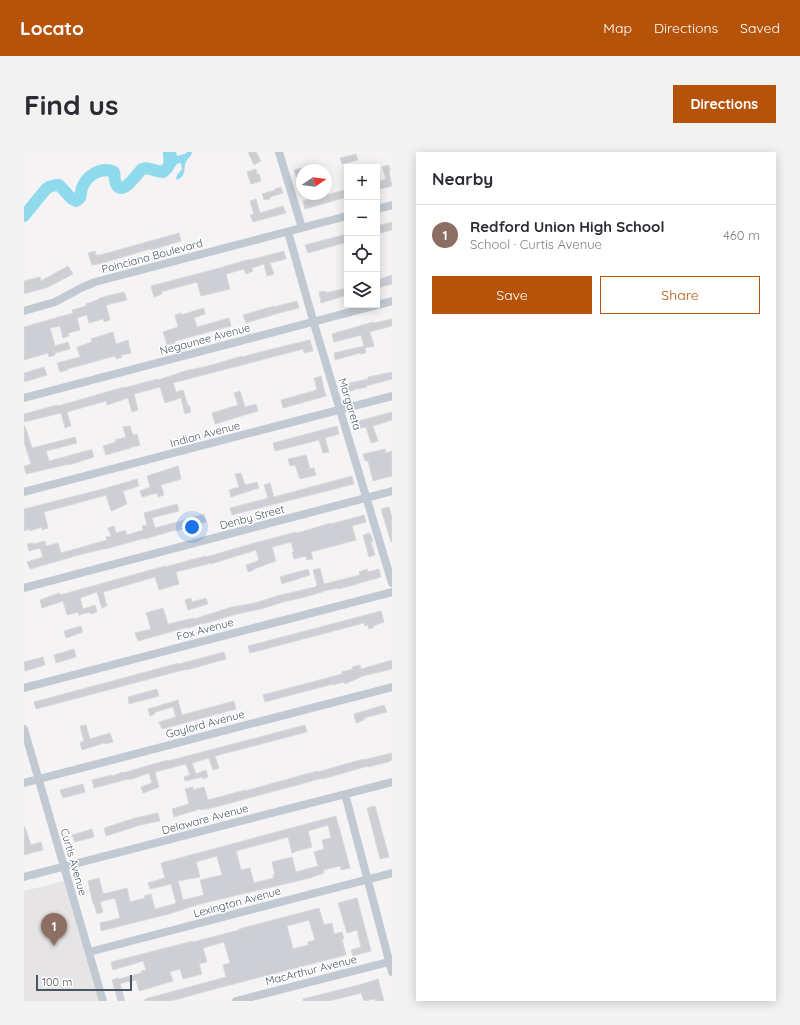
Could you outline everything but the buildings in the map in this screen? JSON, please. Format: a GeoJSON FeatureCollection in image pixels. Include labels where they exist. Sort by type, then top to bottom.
{"type":"FeatureCollection","features":[{"type":"Feature","properties":{"kind":"street"},"geometry":{"type":"LineString","coordinates":[[279,152],[302,228],[344,217]]}},
{"type":"Feature","properties":{"kind":"street"},"geometry":{"type":"LineString","coordinates":[[380,208],[392,205]]}},
{"type":"Feature","properties":{"kind":"street","name":"Poinciana Boulevard"},"geometry":{"type":"LineString","coordinates":[[24,311],[55,302],[95,282],[302,228]]}},
{"type":"Feature","properties":{"kind":"street","name":"Margareta"},"geometry":{"type":"LineString","coordinates":[[288,232],[392,583]]}},
{"type":"Feature","properties":{"kind":"street","name":"Negaunee Avenue"},"geometry":{"type":"LineString","coordinates":[[24,398],[392,301]]}},
{"type":"Feature","properties":{"kind":"street","name":"Indian Avenue"},"geometry":{"type":"LineString","coordinates":[[24,492],[392,396]]}},
{"type":"Feature","properties":{"kind":"street","name":"Denby Street"},"geometry":{"type":"LineString","coordinates":[[24,588],[392,491]]}},
{"type":"Feature","properties":{"kind":"street","name":"Fox Avenue"},"geometry":{"type":"LineString","coordinates":[[24,688],[392,592]]}},
{"type":"Feature","properties":{"kind":"street","name":"Gaylord Avenue"},"geometry":{"type":"LineString","coordinates":[[24,783],[392,686]]}},
{"type":"Feature","properties":{"kind":"street","name":"Curtis Avenue"},"geometry":{"type":"LineString","coordinates":[[24,729],[103,1001]]}},
{"type":"Feature","properties":{"kind":"street","name":"Delaware Avenue"},"geometry":{"type":"LineString","coordinates":[[24,877],[392,782]]}},
{"type":"Feature","properties":{"kind":"street"},"geometry":{"type":"LineString","coordinates":[[345,794],[391,961],[392,972]]}},
{"type":"Feature","properties":{"kind":"street","name":"Lexington Avenue"},"geometry":{"type":"LineString","coordinates":[[88,952],[392,873]]}},
{"type":"Feature","properties":{"kind":"street","name":"MacArthur Avenue"},"geometry":{"type":"LineString","coordinates":[[236,1001],[391,961]]}},
{"type":"Feature","properties":{"kind":"shaded area"},"geometry":{"type":"Polygon","coordinates":[[[64,881],[99,1001],[24,1001],[24,891],[64,881]]]}},
{"type":"Feature","properties":{"kind":"water"},"geometry":{"type":"Polygon","coordinates":[[[165,152],[176,152],[177,156],[187,152],[192,152],[191,156],[187,160],[184,174],[177,180],[177,175],[182,169],[181,163],[177,164],[169,172],[166,171],[168,161],[165,152]]]}},
{"type":"Feature","properties":{"kind":"waterway"},"geometry":{"type":"LineString","coordinates":[[24,216],[49,187],[59,185],[72,199],[76,201],[80,198],[82,188],[90,176],[99,171],[109,170],[114,172],[116,184],[122,188],[126,186],[144,168],[163,172],[166,170],[169,165],[169,152]]}},
{"type":"Feature","properties":{"kind":"place","name":"Redford Union High School"},"geometry":{"type":"Point","coordinates":[54,946]}}]}
